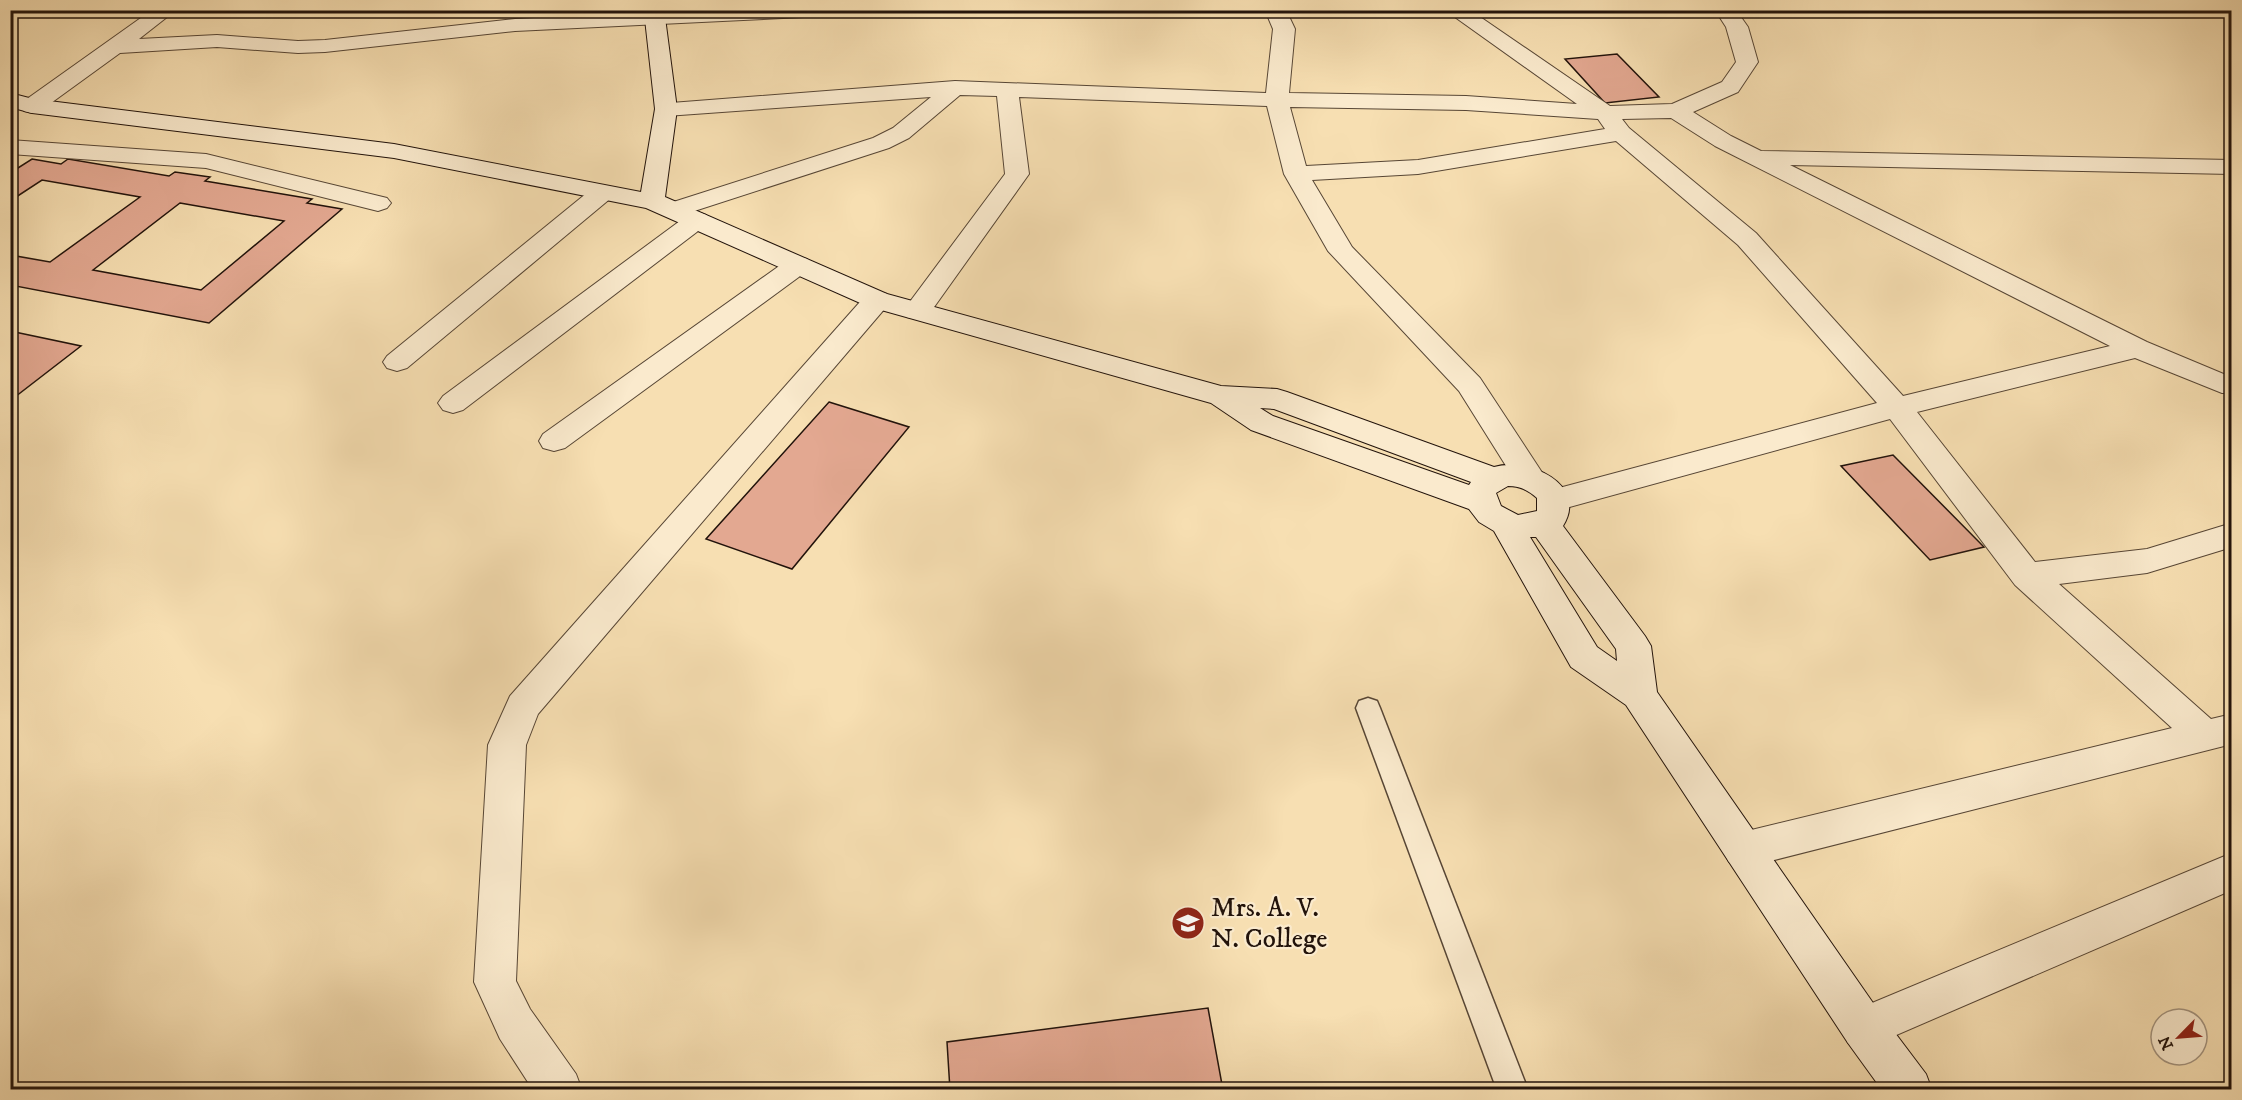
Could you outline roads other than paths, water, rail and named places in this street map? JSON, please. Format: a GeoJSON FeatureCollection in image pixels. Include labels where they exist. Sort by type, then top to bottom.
{"type":"FeatureCollection","features":[{"type":"Feature","properties":{"kind":"street"},"geometry":{"type":"LineString","coordinates":[[22,103],[115,47],[166,10]]}},
{"type":"Feature","properties":{"kind":"street"},"geometry":{"type":"LineString","coordinates":[[115,47],[217,41],[298,47],[325,46],[485,27],[655,14],[825,10]]}},
{"type":"Feature","properties":{"kind":"street"},"geometry":{"type":"LineString","coordinates":[[1275,10],[1284,29],[1277,100],[1296,174],[1341,251],[1470,385],[1529,477]]}},
{"type":"Feature","properties":{"kind":"street"},"geometry":{"type":"LineString","coordinates":[[1455,10],[1613,123],[1747,239],[1897,407],[2027,576],[2218,733]]}},
{"type":"Feature","properties":{"kind":"street"},"geometry":{"type":"LineString","coordinates":[[1296,174],[1418,167],[1676,111],[1730,87],[1747,62],[1737,27],[1725,10]]}},
{"type":"Feature","properties":{"kind":"street"},"geometry":{"type":"LineString","coordinates":[[655,14],[674,210]]}},
{"type":"Feature","properties":{"kind":"street"},"geometry":{"type":"LineString","coordinates":[[666,109],[955,88],[1277,100],[1466,103],[1613,123]]}},
{"type":"Feature","properties":{"kind":"street"},"geometry":{"type":"LineString","coordinates":[[453,403],[674,210],[880,143],[901,133],[955,88]]}},
{"type":"Feature","properties":{"kind":"street"},"geometry":{"type":"LineString","coordinates":[[917,311],[1017,174],[1007,89]]}},
{"type":"Feature","properties":{"kind":"street"},"geometry":{"type":"LineString","coordinates":[[22,103],[394,151],[674,210],[877,300],[1221,396],[1262,423],[1486,489],[1516,474],[1529,477],[1541,483],[1549,512],[1633,646],[1639,695]]}},
{"type":"Feature","properties":{"kind":"street"},"geometry":{"type":"LineString","coordinates":[[1676,111],[1723,141],[1754,157],[2137,348],[2228,386]]}},
{"type":"Feature","properties":{"kind":"street"},"geometry":{"type":"LineString","coordinates":[[10,147],[206,161],[378,203]]}},
{"type":"Feature","properties":{"kind":"street"},"geometry":{"type":"LineString","coordinates":[[1754,157],[2232,167]]}},
{"type":"Feature","properties":{"kind":"street"},"geometry":{"type":"LineString","coordinates":[[397,362],[602,193]]}},
{"type":"Feature","properties":{"kind":"street"},"geometry":{"type":"LineString","coordinates":[[554,441],[798,265]]}},
{"type":"Feature","properties":{"kind":"street"},"geometry":{"type":"LineString","coordinates":[[560,1089],[515,1024],[495,982],[507,745],[523,706],[877,300]]}},
{"type":"Feature","properties":{"kind":"street"},"geometry":{"type":"LineString","coordinates":[[1486,489],[1494,518],[1519,527],[1549,512],[1897,407],[2137,348]]}},
{"type":"Feature","properties":{"kind":"street"},"geometry":{"type":"LineString","coordinates":[[1506,524],[1584,657],[1639,695],[1864,1028],[1910,1089]]}},
{"type":"Feature","properties":{"kind":"street"},"geometry":{"type":"LineString","coordinates":[[2027,576],[2147,561],[2232,535]]}},
{"type":"Feature","properties":{"kind":"street"},"geometry":{"type":"LineString","coordinates":[[1743,850],[2218,733]]}},
{"type":"Feature","properties":{"kind":"street"},"geometry":{"type":"LineString","coordinates":[[1864,1028],[2232,871]]}},
{"type":"Feature","properties":{"kind":"lane"},"geometry":{"type":"LineString","coordinates":[[1368,708],[1513,1089]]}},
{"type":"Feature","properties":{"kind":"place","name":"Mrs. A. V. N. College"},"geometry":{"type":"Point","coordinates":[1188,923]}}]}
